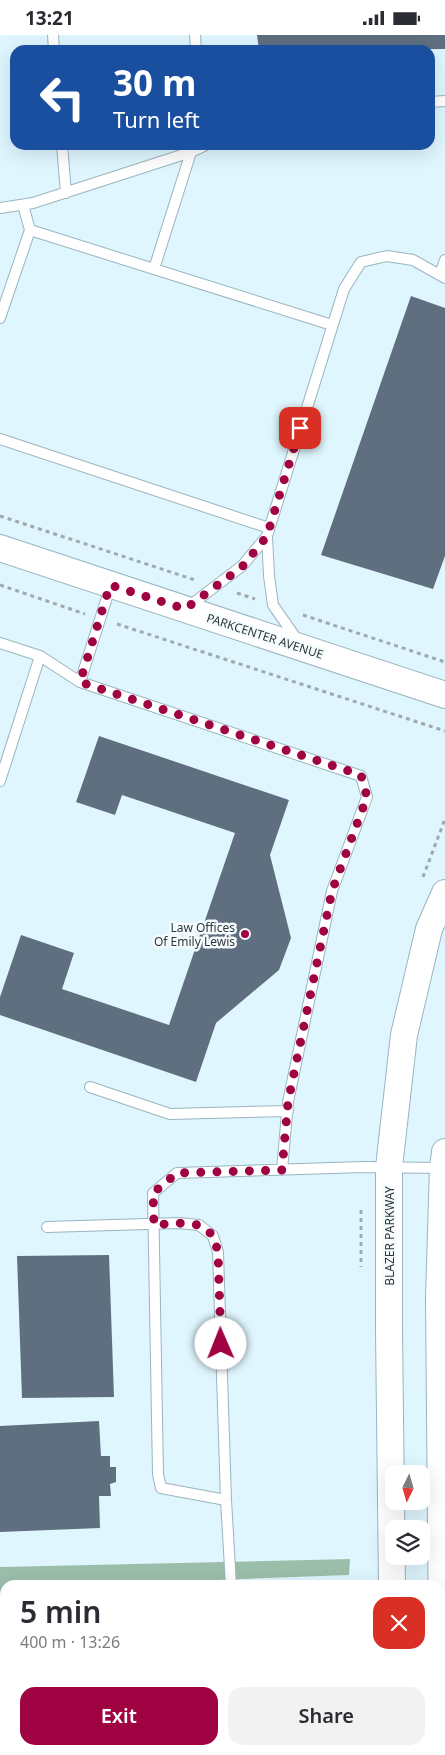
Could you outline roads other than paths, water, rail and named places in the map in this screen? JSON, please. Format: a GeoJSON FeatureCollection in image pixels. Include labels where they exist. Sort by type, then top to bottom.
{"type":"FeatureCollection","features":[{"type":"Feature","properties":{"kind":"street","name":"PARKCENTER AVENUE"},"geometry":{"type":"LineString","coordinates":[[0,548],[445,695]]}},
{"type":"Feature","properties":{"kind":"street","name":"BLAZER PARKWAY"},"geometry":{"type":"LineString","coordinates":[[392,1580],[389,1167],[404,1035],[429,929],[445,893]]}},
{"type":"Feature","properties":{"kind":"street"},"geometry":{"type":"LineString","coordinates":[[442,1580],[439,1297],[444,1160]]}},
{"type":"Feature","properties":{"kind":"lane"},"geometry":{"type":"LineString","coordinates":[[62,150],[66,193]]}},
{"type":"Feature","properties":{"kind":"lane"},"geometry":{"type":"LineString","coordinates":[[0,207],[23,205],[66,193],[195,150]]}},
{"type":"Feature","properties":{"kind":"lane"},"geometry":{"type":"LineString","coordinates":[[154,269],[191,152]]}},
{"type":"Feature","properties":{"kind":"lane"},"geometry":{"type":"LineString","coordinates":[[0,318],[30,230],[23,205]]}},
{"type":"Feature","properties":{"kind":"lane"},"geometry":{"type":"LineString","coordinates":[[30,230],[332,325]]}},
{"type":"Feature","properties":{"kind":"lane"},"geometry":{"type":"LineString","coordinates":[[304,649],[273,605],[269,576],[268,532],[344,289],[361,261],[387,256],[413,260],[443,276],[445,260]]}},
{"type":"Feature","properties":{"kind":"lane"},"geometry":{"type":"LineString","coordinates":[[0,439],[268,532]]}},
{"type":"Feature","properties":{"kind":"lane"},"geometry":{"type":"LineString","coordinates":[[185,609],[242,567],[268,532]]}},
{"type":"Feature","properties":{"kind":"lane"},"geometry":{"type":"LineString","coordinates":[[80,682],[110,585]]}},
{"type":"Feature","properties":{"kind":"lane"},"geometry":{"type":"LineString","coordinates":[[0,643],[40,656],[80,682],[361,775],[367,797],[332,891],[288,1111],[282,1170]]}},
{"type":"Feature","properties":{"kind":"lane"},"geometry":{"type":"LineString","coordinates":[[0,781],[40,656]]}},
{"type":"Feature","properties":{"kind":"lane"},"geometry":{"type":"LineString","coordinates":[[90,1087],[170,1114],[288,1111]]}},
{"type":"Feature","properties":{"kind":"lane"},"geometry":{"type":"LineString","coordinates":[[226,1500],[161,1488],[158,1474],[153,1193],[177,1173],[389,1167],[444,1160]]}},
{"type":"Feature","properties":{"kind":"lane"},"geometry":{"type":"LineString","coordinates":[[47,1227],[179,1223],[199,1225],[213,1235],[218,1252],[230,1580]]}},
{"type":"Feature","properties":{"kind":"place","name":"Law Offices Of Emily Lewis"},"geometry":{"type":"Point","coordinates":[245,934]}}]}
